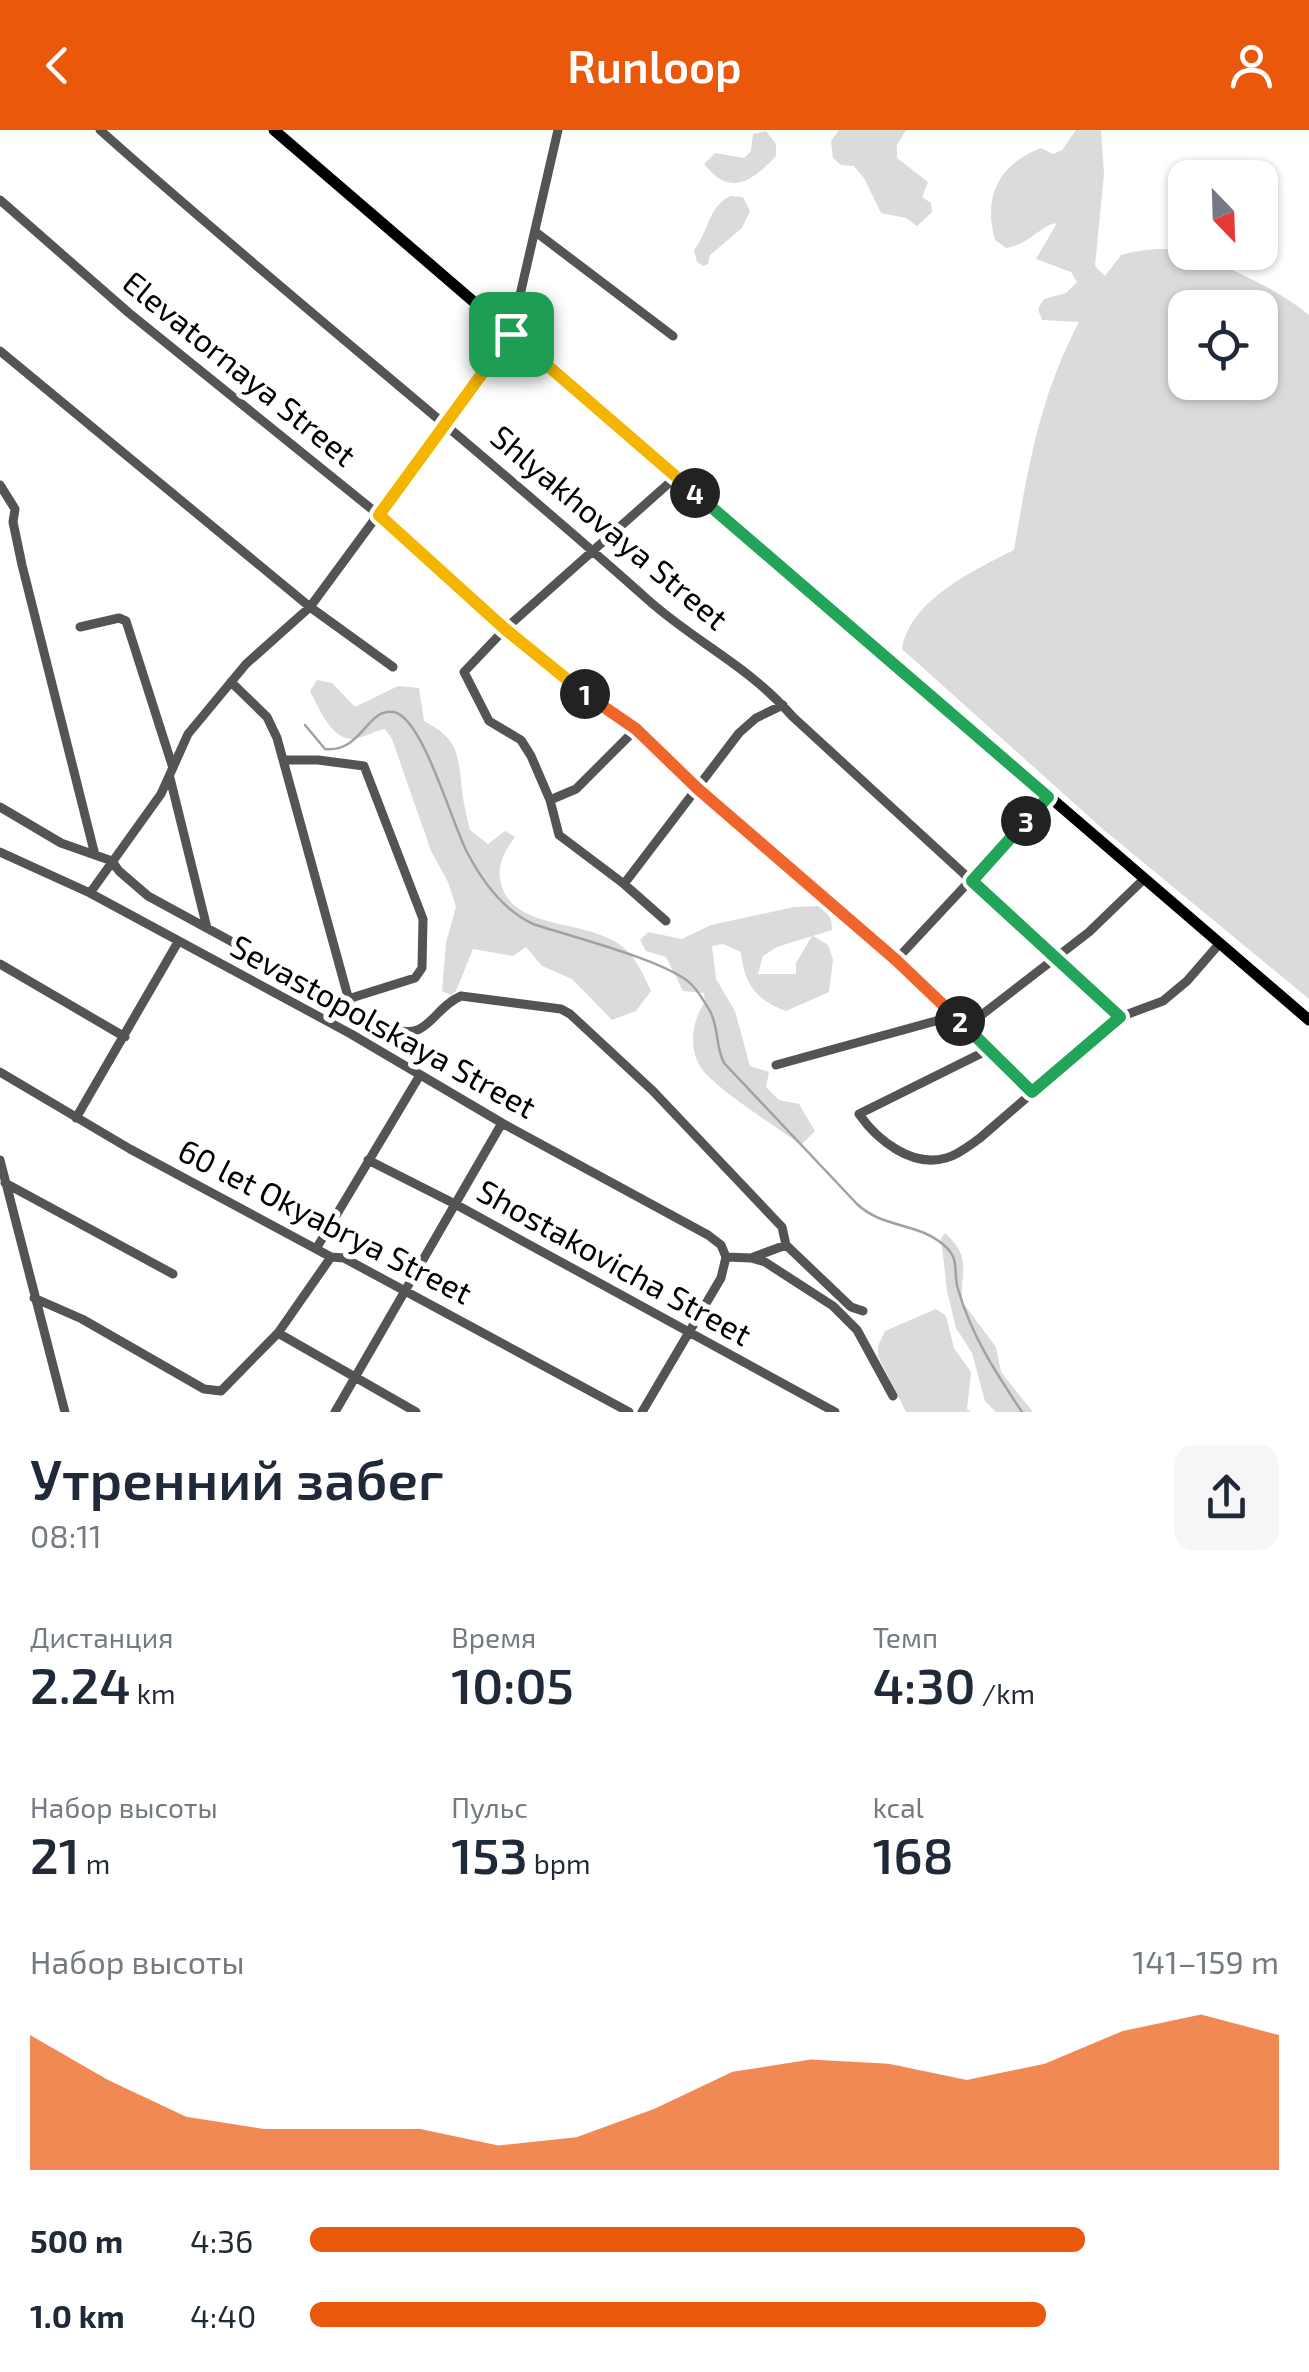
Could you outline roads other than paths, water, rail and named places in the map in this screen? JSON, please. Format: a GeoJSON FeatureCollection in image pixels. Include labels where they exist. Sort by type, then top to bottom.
{"type":"FeatureCollection","features":[{"type":"Feature","properties":{"kind":"main road"},"geometry":{"type":"LineString","coordinates":[[274,130],[1309,1020]]}},
{"type":"Feature","properties":{"kind":"street","name":"Shlyakhovaya Street"},"geometry":{"type":"LineString","coordinates":[[100,130],[654,605],[755,677],[1120,1017]]}},
{"type":"Feature","properties":{"kind":"street"},"geometry":{"type":"LineString","coordinates":[[90,894],[161,794],[188,734],[246,664],[310,607],[511,334],[558,130]]}},
{"type":"Feature","properties":{"kind":"street","name":"Elevatornaya Street"},"geometry":{"type":"LineString","coordinates":[[0,200],[129,313],[379,515],[505,629],[581,691],[636,729],[698,789],[896,960],[1032,1092]]}},
{"type":"Feature","properties":{"kind":"street"},"geometry":{"type":"LineString","coordinates":[[537,232],[673,336]]}},
{"type":"Feature","properties":{"kind":"street"},"geometry":{"type":"LineString","coordinates":[[0,352],[310,607],[392,668]]}},
{"type":"Feature","properties":{"kind":"street"},"geometry":{"type":"LineString","coordinates":[[666,921],[624,884],[562,839],[532,756],[521,740],[488,721],[464,677],[466,668],[505,629],[677,476]]}},
{"type":"Feature","properties":{"kind":"street"},"geometry":{"type":"LineString","coordinates":[[0,485],[15,509],[13,522],[22,565],[94,855]]}},
{"type":"Feature","properties":{"kind":"street"},"geometry":{"type":"LineString","coordinates":[[80,627],[119,618],[126,621],[171,773],[206,928]]}},
{"type":"Feature","properties":{"kind":"street"},"geometry":{"type":"LineString","coordinates":[[231,682],[266,717],[283,760],[349,1003]]}},
{"type":"Feature","properties":{"kind":"street"},"geometry":{"type":"LineString","coordinates":[[624,884],[740,732],[756,718],[783,705]]}},
{"type":"Feature","properties":{"kind":"street"},"geometry":{"type":"LineString","coordinates":[[550,800],[576,789],[636,729]]}},
{"type":"Feature","properties":{"kind":"street"},"geometry":{"type":"LineString","coordinates":[[283,760],[364,766],[423,919],[422,968],[414,978],[349,1003]]}},
{"type":"Feature","properties":{"kind":"street"},"geometry":{"type":"LineString","coordinates":[[896,960],[1048,797]]}},
{"type":"Feature","properties":{"kind":"street"},"geometry":{"type":"LineString","coordinates":[[0,807],[62,843],[112,860],[148,896],[392,1029],[412,1033],[460,996],[561,1009],[678,1118],[782,1228],[786,1246],[851,1307],[863,1311]]}},
{"type":"Feature","properties":{"kind":"street","name":"Sevastopolskaya Street"},"geometry":{"type":"LineString","coordinates":[[3,852],[90,894],[351,1034],[502,1123],[708,1235],[721,1245],[726,1257]]}},
{"type":"Feature","properties":{"kind":"street"},"geometry":{"type":"LineString","coordinates":[[966,1027],[1056,959],[1144,879]]}},
{"type":"Feature","properties":{"kind":"street"},"geometry":{"type":"LineString","coordinates":[[76,1118],[178,942]]}},
{"type":"Feature","properties":{"kind":"street"},"geometry":{"type":"LineString","coordinates":[[990,1049],[859,1114],[876,1136],[897,1150],[911,1156],[945,1158],[980,1138],[1120,1017],[1163,1001],[1187,981],[1220,943]]}},
{"type":"Feature","properties":{"kind":"street"},"geometry":{"type":"LineString","coordinates":[[0,964],[125,1036]]}},
{"type":"Feature","properties":{"kind":"street"},"geometry":{"type":"LineString","coordinates":[[776,1065],[954,1016]]}},
{"type":"Feature","properties":{"kind":"street","name":"60 let Okyabrya Street"},"geometry":{"type":"LineString","coordinates":[[0,1072],[316,1249],[344,1258],[629,1412]]}},
{"type":"Feature","properties":{"kind":"street"},"geometry":{"type":"LineString","coordinates":[[316,1249],[420,1075]]}},
{"type":"Feature","properties":{"kind":"street"},"geometry":{"type":"LineString","coordinates":[[335,1412],[502,1123]]}},
{"type":"Feature","properties":{"kind":"street"},"geometry":{"type":"LineString","coordinates":[[0,1160],[64,1412]]}},
{"type":"Feature","properties":{"kind":"street","name":"Shostakovicha Street"},"geometry":{"type":"LineString","coordinates":[[368,1160],[834,1412]]}},
{"type":"Feature","properties":{"kind":"street"},"geometry":{"type":"LineString","coordinates":[[5,1183],[173,1274]]}},
{"type":"Feature","properties":{"kind":"street"},"geometry":{"type":"LineString","coordinates":[[752,1258],[786,1246]]}},
{"type":"Feature","properties":{"kind":"street"},"geometry":{"type":"LineString","coordinates":[[34,1298],[82,1319],[204,1389],[221,1390],[278,1333],[332,1257]]}},
{"type":"Feature","properties":{"kind":"street"},"geometry":{"type":"LineString","coordinates":[[642,1412],[721,1278],[726,1257],[765,1262],[845,1316],[858,1330],[893,1396]]}},
{"type":"Feature","properties":{"kind":"street"},"geometry":{"type":"LineString","coordinates":[[278,1333],[416,1412]]}},
{"type":"Feature","properties":{"kind":"waterway"},"geometry":{"type":"LineString","coordinates":[[305,725],[325,749],[348,744],[385,712],[405,719],[426,752],[467,852],[503,903],[533,924],[641,958],[692,985],[713,1017],[724,1063],[857,1204],[878,1218],[925,1233],[950,1252],[958,1289],[977,1338],[1022,1412]]}}]}
